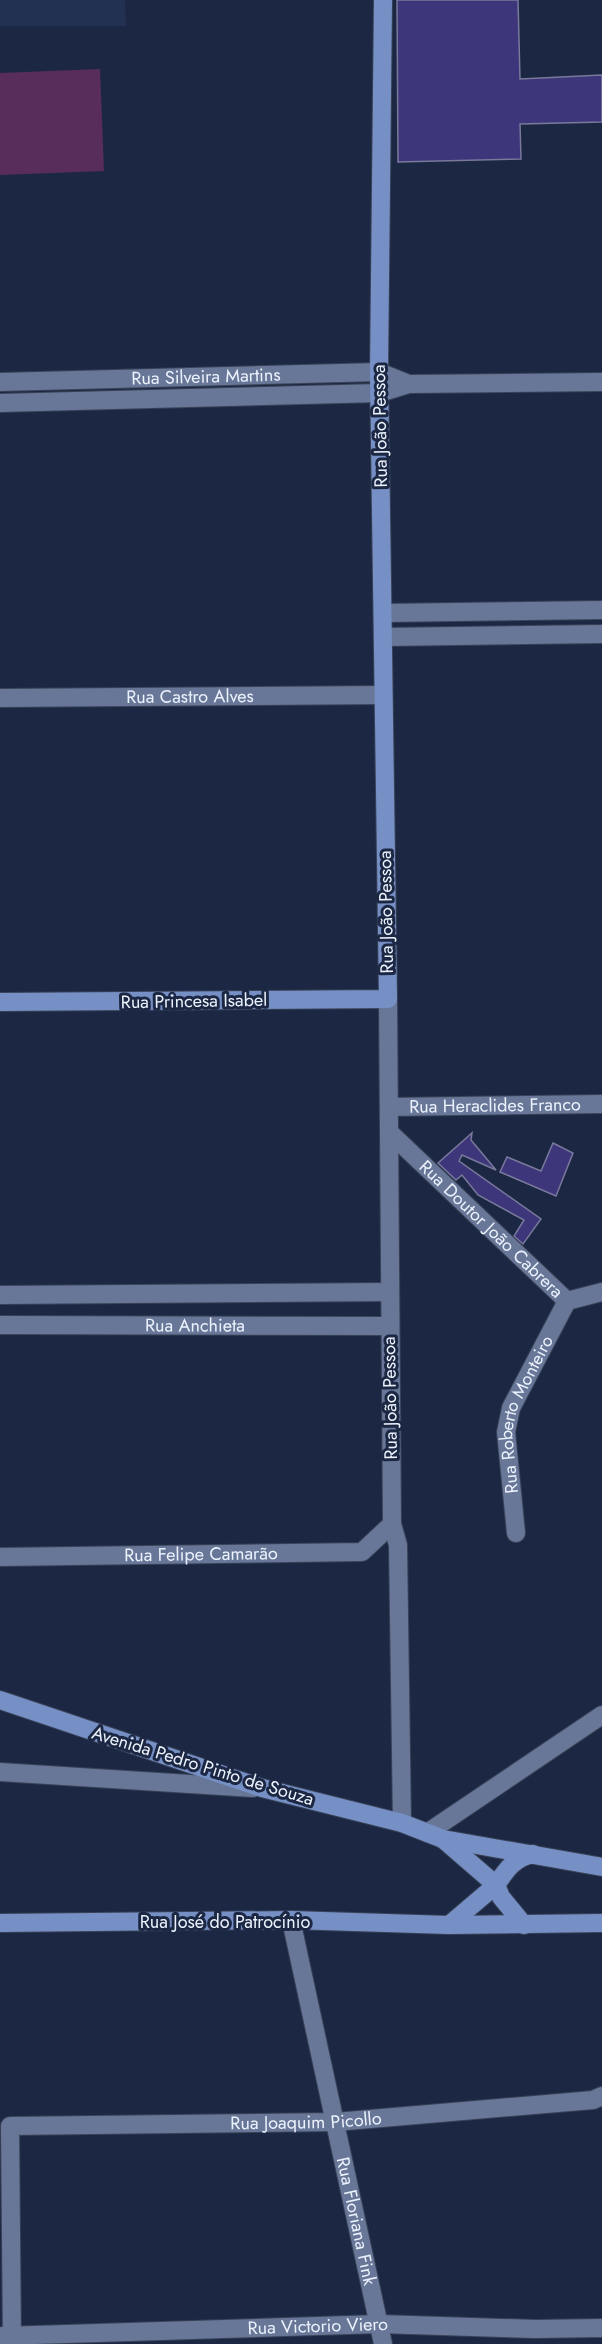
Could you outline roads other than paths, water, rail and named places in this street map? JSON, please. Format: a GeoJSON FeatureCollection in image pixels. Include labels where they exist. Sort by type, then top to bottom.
{"type":"FeatureCollection","features":[{"type":"Feature","properties":{"kind":"main road","name":"Rua João Pessoa"},"geometry":{"type":"LineString","coordinates":[[383,0],[380,393],[382,695],[388,999]]}},
{"type":"Feature","properties":{"kind":"main road","name":"Rua Princesa Isabel"},"geometry":{"type":"LineString","coordinates":[[0,1002],[388,999]]}},
{"type":"Feature","properties":{"kind":"main road","name":"Avenida Pedro Pinto de Souza"},"geometry":{"type":"LineString","coordinates":[[0,1700],[262,1788],[402,1823],[435,1836],[600,1868]]}},
{"type":"Feature","properties":{"kind":"main road","name":"Avenida Pedro Pinto de Souza"},"geometry":{"type":"LineString","coordinates":[[435,1836],[496,1885],[509,1909],[524,1925]]}},
{"type":"Feature","properties":{"kind":"main road"},"geometry":{"type":"LineString","coordinates":[[449,1925],[496,1885],[509,1866],[524,1855],[533,1854]]}},
{"type":"Feature","properties":{"kind":"main road","name":"Rua José do Patrocínio"},"geometry":{"type":"LineString","coordinates":[[0,1923],[291,1920],[524,1925],[599,1919]]}},
{"type":"Feature","properties":{"kind":"street","name":"Rua Silveira Martins"},"geometry":{"type":"LineString","coordinates":[[0,382],[380,372],[409,384]]}},
{"type":"Feature","properties":{"kind":"street"},"geometry":{"type":"LineString","coordinates":[[120,379],[121,400]]}},
{"type":"Feature","properties":{"kind":"street","name":"Rua Silveira Martins"},"geometry":{"type":"LineString","coordinates":[[0,403],[380,393],[409,384],[602,382]]}},
{"type":"Feature","properties":{"kind":"street"},"geometry":{"type":"LineString","coordinates":[[382,613],[602,610]]}},
{"type":"Feature","properties":{"kind":"street"},"geometry":{"type":"LineString","coordinates":[[383,637],[602,634]]}},
{"type":"Feature","properties":{"kind":"street","name":"Rua Castro Alves"},"geometry":{"type":"LineString","coordinates":[[0,698],[382,695]]}},
{"type":"Feature","properties":{"kind":"street","name":"Rua João Pessoa"},"geometry":{"type":"LineString","coordinates":[[388,999],[392,1524],[398,1545],[402,1823]]}},
{"type":"Feature","properties":{"kind":"street","name":"Rua Heraclides Franco"},"geometry":{"type":"LineString","coordinates":[[389,1107],[602,1104]]}},
{"type":"Feature","properties":{"kind":"street","name":"Rua Doutor João Cabrera"},"geometry":{"type":"LineString","coordinates":[[388,1132],[567,1302],[602,1292]]}},
{"type":"Feature","properties":{"kind":"street","name":"Rua Anchieta"},"geometry":{"type":"LineString","coordinates":[[0,1295],[389,1292]]}},
{"type":"Feature","properties":{"kind":"street"},"geometry":{"type":"LineString","coordinates":[[179,1293],[181,1326]]}},
{"type":"Feature","properties":{"kind":"street","name":"Rua Roberto Monteiro"},"geometry":{"type":"LineString","coordinates":[[516,1533],[506,1432],[511,1408],[567,1302]]}},
{"type":"Feature","properties":{"kind":"street","name":"Rua Anchieta"},"geometry":{"type":"LineString","coordinates":[[0,1325],[389,1326]]}},
{"type":"Feature","properties":{"kind":"street","name":"Rua Felipe Camarão"},"geometry":{"type":"LineString","coordinates":[[0,1557],[362,1552],[392,1524]]}},
{"type":"Feature","properties":{"kind":"street"},"geometry":{"type":"LineString","coordinates":[[435,1836],[602,1715]]}},
{"type":"Feature","properties":{"kind":"street"},"geometry":{"type":"LineString","coordinates":[[0,1772],[262,1788]]}},
{"type":"Feature","properties":{"kind":"street","name":"Rua Floriana Fink"},"geometry":{"type":"LineString","coordinates":[[291,1920],[383,2344]]}},
{"type":"Feature","properties":{"kind":"street","name":"Rua Joaquim Picollo"},"geometry":{"type":"LineString","coordinates":[[4,2154],[10,2126],[335,2122],[593,2100],[602,2096]]}},
{"type":"Feature","properties":{"kind":"street"},"geometry":{"type":"LineString","coordinates":[[4,2154],[8,2338]]}},
{"type":"Feature","properties":{"kind":"street","name":"Rua Victorio Viero"},"geometry":{"type":"LineString","coordinates":[[8,2338],[380,2324],[456,2335],[602,2328]]}}]}
